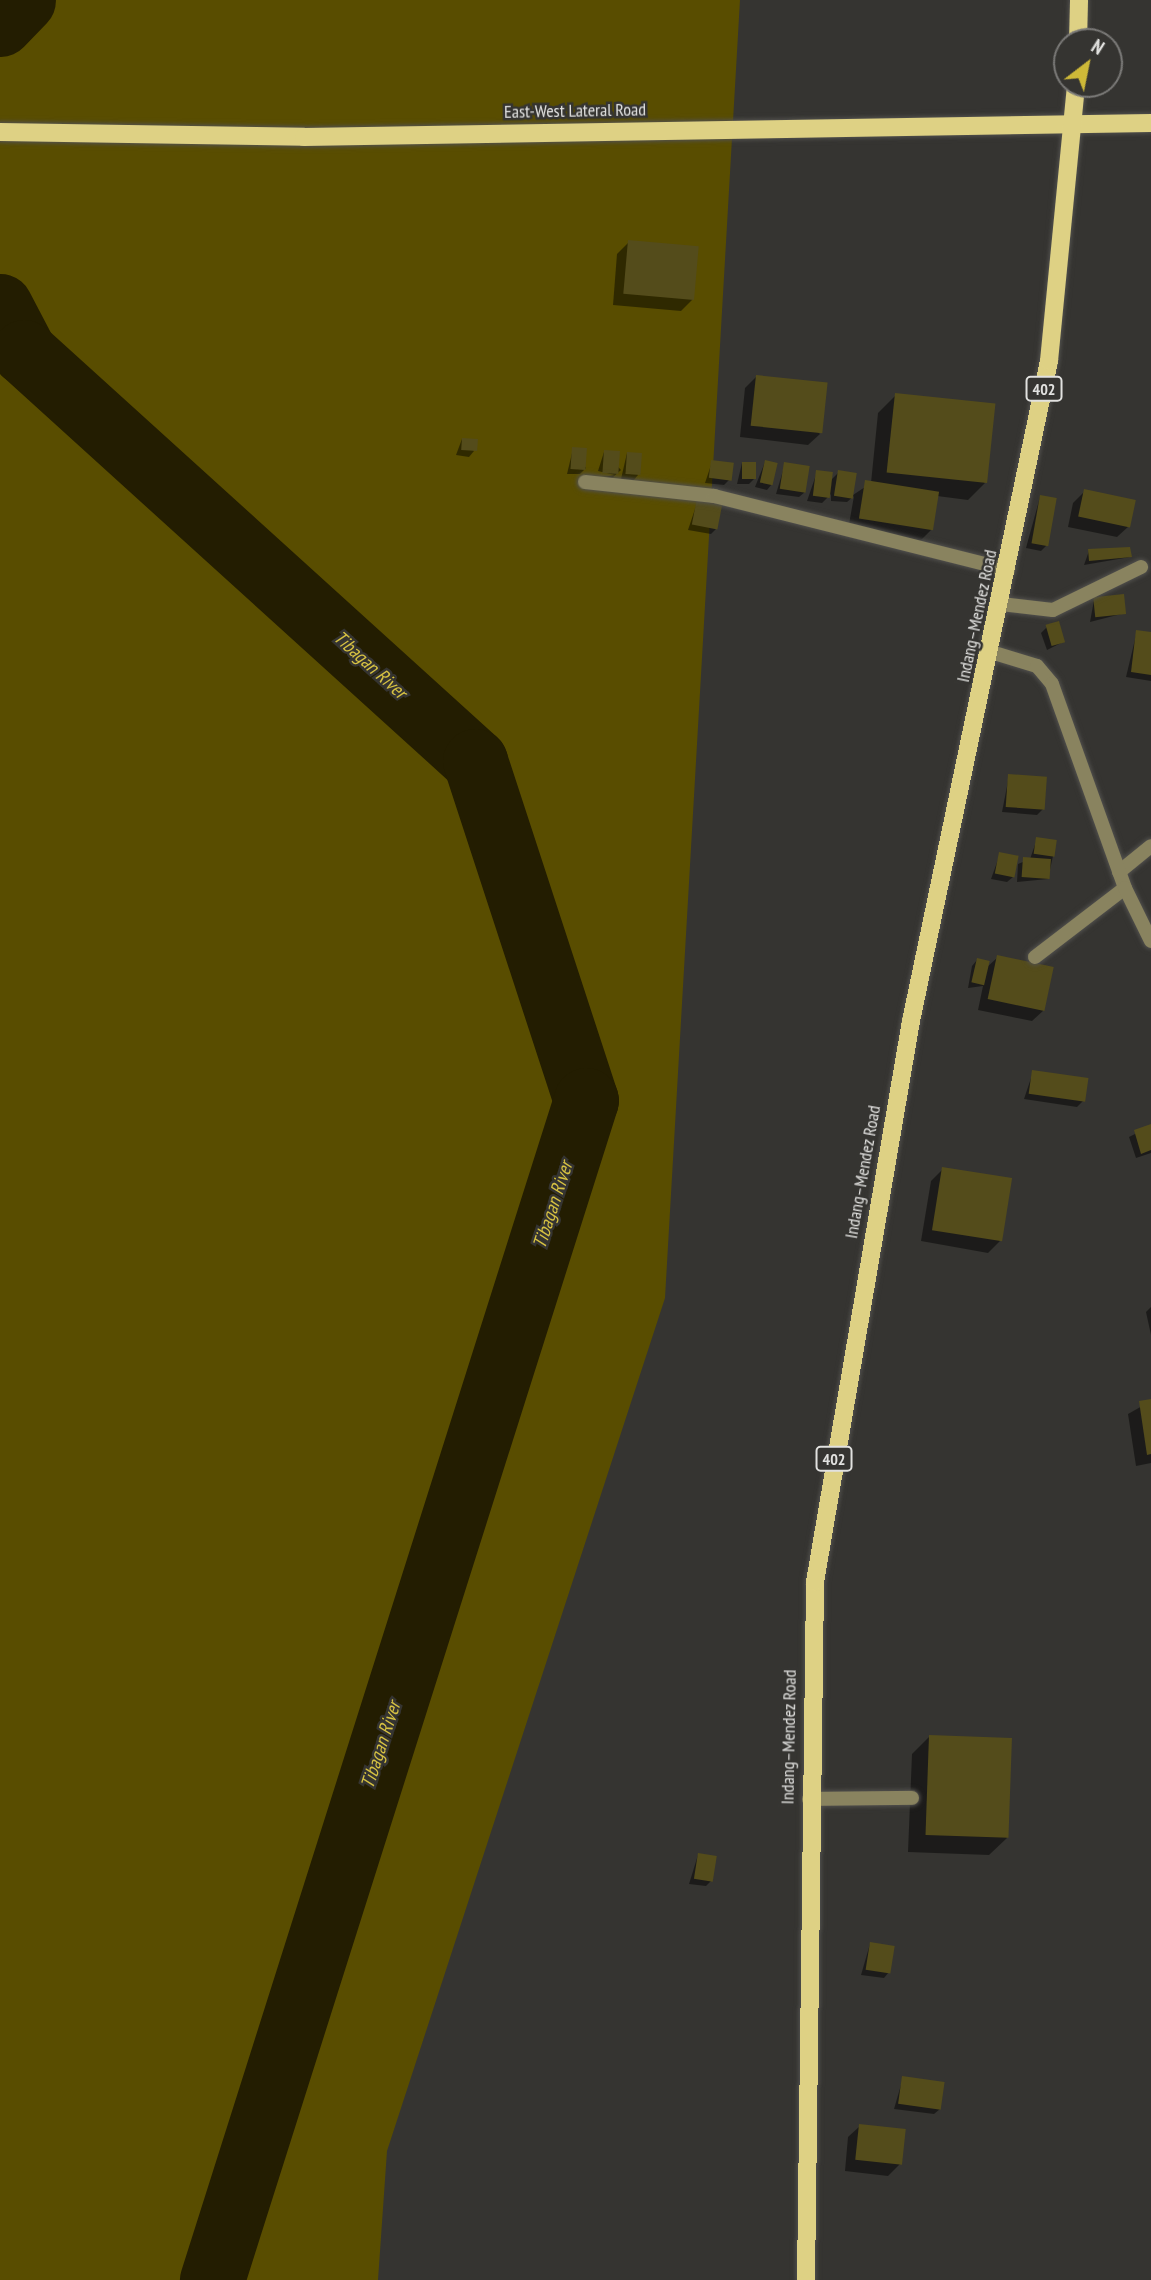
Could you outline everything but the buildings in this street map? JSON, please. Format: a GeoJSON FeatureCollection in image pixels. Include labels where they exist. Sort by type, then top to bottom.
{"type":"FeatureCollection","features":[{"type":"Feature","properties":{"kind":"main road"},"geometry":{"type":"LineString","coordinates":[[1078,28],[1079,0]]}},
{"type":"Feature","properties":{"kind":"main road","name":"Indang–Mendez Road"},"geometry":{"type":"LineString","coordinates":[[806,2280],[810,1669],[826,1506],[911,1021],[991,652],[1049,361],[1075,98]]}},
{"type":"Feature","properties":{"kind":"main road","name":"East-West Lateral Road"},"geometry":{"type":"LineString","coordinates":[[0,132],[304,137],[1074,122],[1151,123]]}},
{"type":"Feature","properties":{"kind":"street"},"geometry":{"type":"LineString","coordinates":[[585,482],[714,496],[887,545],[1008,570]]}},
{"type":"Feature","properties":{"kind":"street"},"geometry":{"type":"LineString","coordinates":[[1001,604],[1053,610],[1141,567]]}},
{"type":"Feature","properties":{"kind":"street"},"geometry":{"type":"LineString","coordinates":[[991,652],[1037,666],[1052,684],[1125,888],[1151,941]]}},
{"type":"Feature","properties":{"kind":"street"},"geometry":{"type":"LineString","coordinates":[[1119,872],[1151,846]]}},
{"type":"Feature","properties":{"kind":"street"},"geometry":{"type":"LineString","coordinates":[[1035,957],[1125,888]]}},
{"type":"Feature","properties":{"kind":"street"},"geometry":{"type":"LineString","coordinates":[[809,1799],[912,1798]]}},
{"type":"Feature","properties":{"kind":"shaded area"},"geometry":{"type":"Polygon","coordinates":[[[0,0],[740,0],[665,1298],[387,2151],[378,2280],[0,2280],[0,0]]]}},
{"type":"Feature","properties":{"kind":"waterway","name":"Tibagan River"},"geometry":{"type":"LineString","coordinates":[[0,24],[23,0]]}},
{"type":"Feature","properties":{"kind":"waterway","name":"Tibagan River"},"geometry":{"type":"LineString","coordinates":[[0,306],[24,352],[475,761],[586,1100],[212,2280]]}}]}
